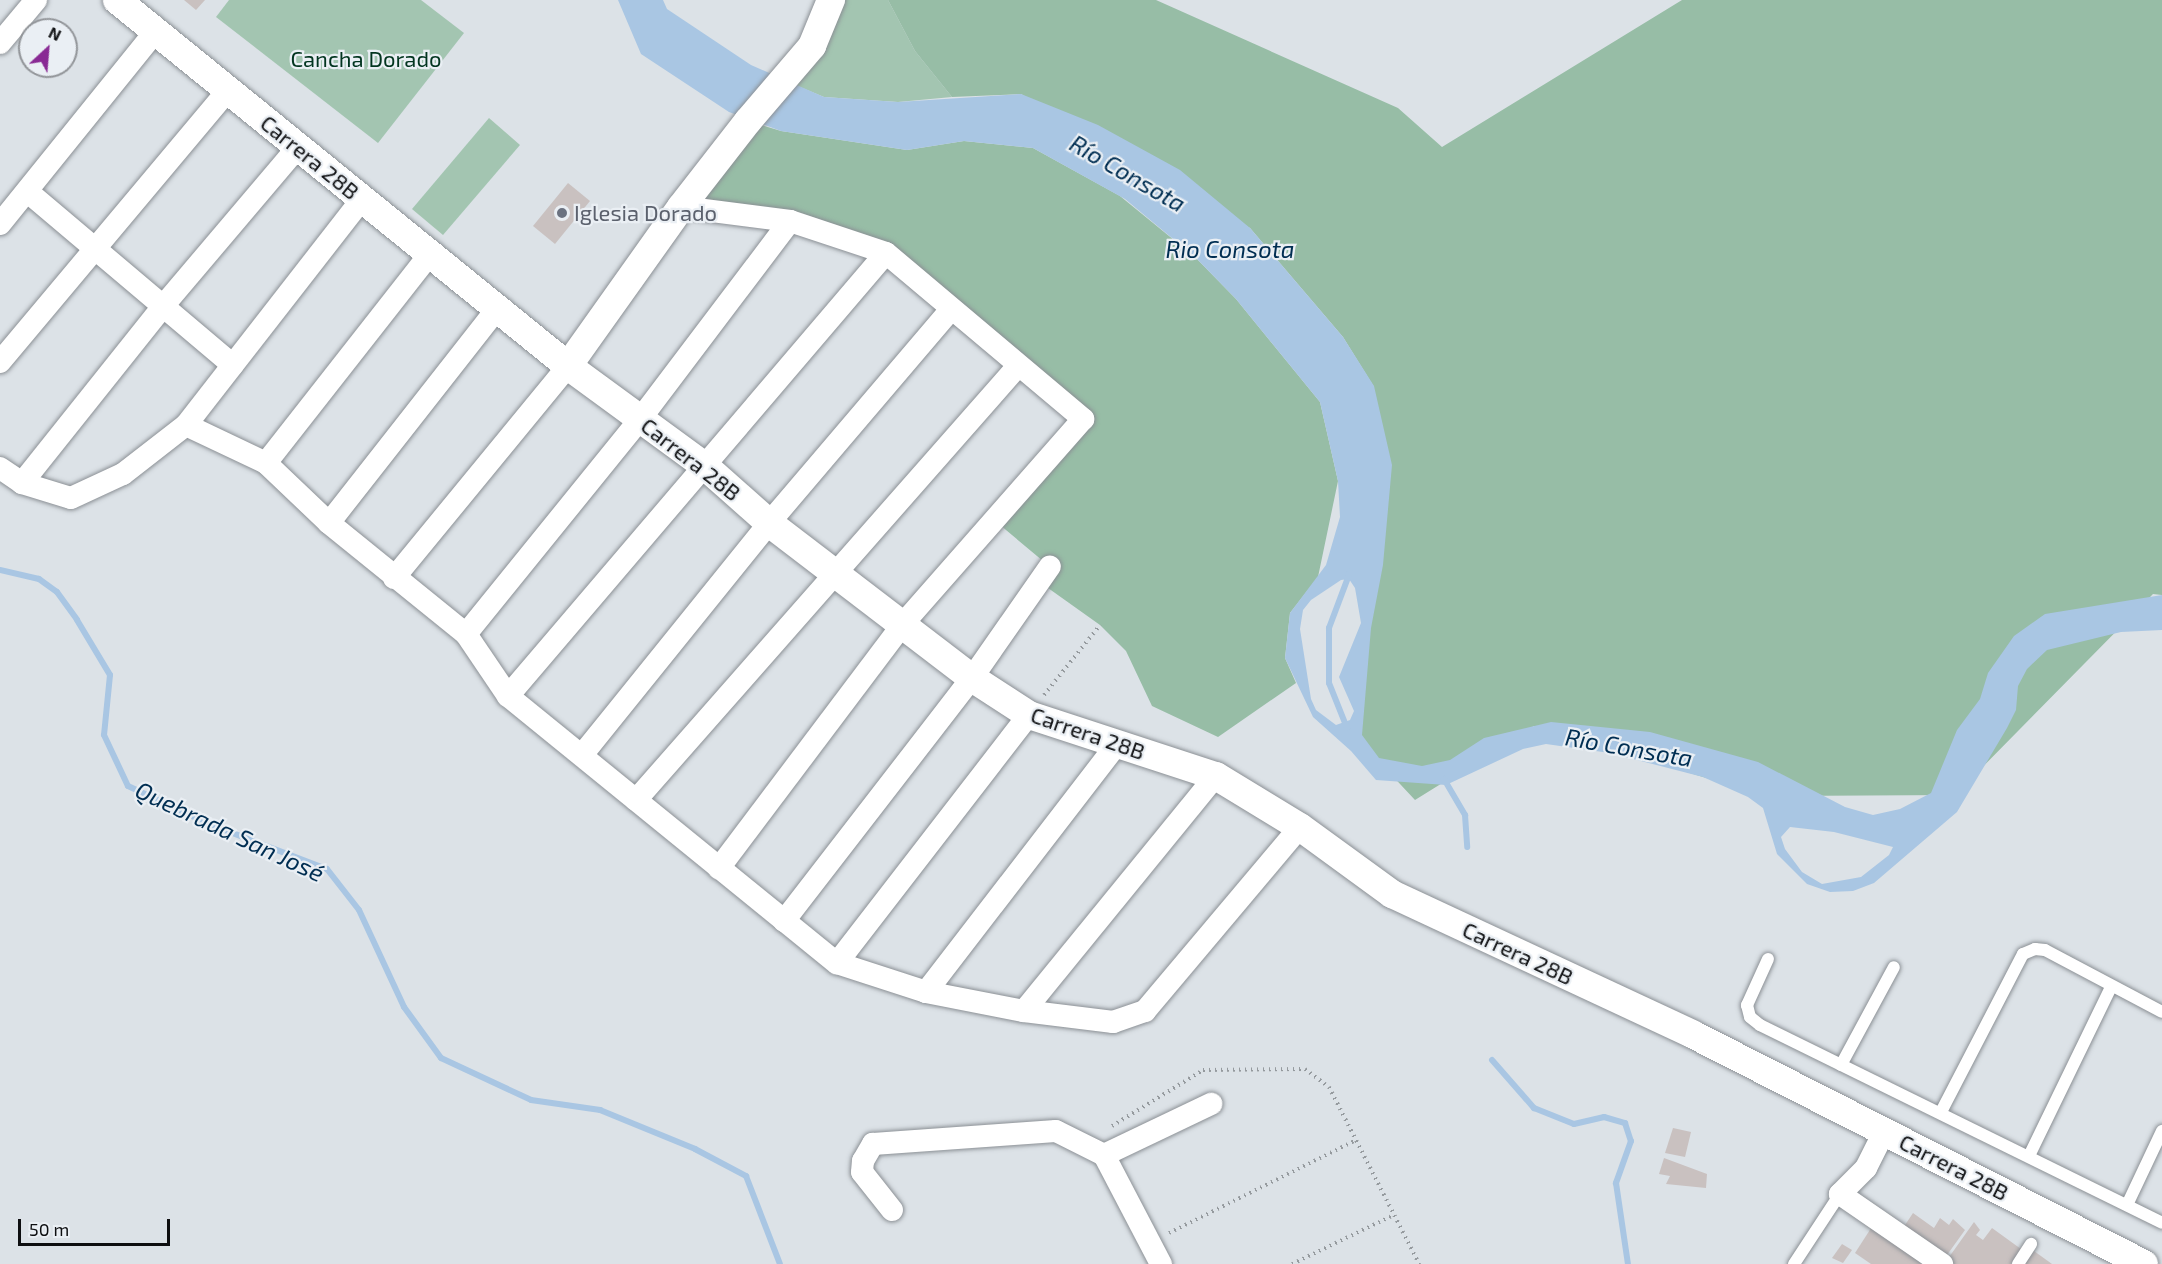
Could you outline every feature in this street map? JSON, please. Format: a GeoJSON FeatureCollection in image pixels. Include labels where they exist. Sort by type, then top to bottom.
{"type":"FeatureCollection","features":[{"type":"Feature","properties":{"kind":"street"},"geometry":{"type":"LineString","coordinates":[[0,44],[36,0]]}},
{"type":"Feature","properties":{"kind":"street","name":"Carrera 28B"},"geometry":{"type":"LineString","coordinates":[[117,0],[568,366],[706,467],[769,522],[972,678],[1029,714],[1216,776],[1300,827],[1392,894],[1692,1035],[2144,1264]]}},
{"type":"Feature","properties":{"kind":"street"},"geometry":{"type":"LineString","coordinates":[[394,578],[568,366],[681,207],[747,121],[812,46],[831,0]]}},
{"type":"Feature","properties":{"kind":"street"},"geometry":{"type":"LineString","coordinates":[[0,224],[156,32]]}},
{"type":"Feature","properties":{"kind":"street"},"geometry":{"type":"LineString","coordinates":[[0,362],[228,90]]}},
{"type":"Feature","properties":{"kind":"street"},"geometry":{"type":"LineString","coordinates":[[22,483],[164,305],[299,146]]}},
{"type":"Feature","properties":{"kind":"street"},"geometry":{"type":"LineString","coordinates":[[28,192],[233,365]]}},
{"type":"Feature","properties":{"kind":"street"},"geometry":{"type":"LineString","coordinates":[[0,468],[22,483],[71,498],[123,474],[186,425],[362,199]]}},
{"type":"Feature","properties":{"kind":"street"},"geometry":{"type":"LineString","coordinates":[[681,207],[790,221],[886,253],[1018,366],[1083,418],[903,624],[719,868]]}},
{"type":"Feature","properties":{"kind":"street"},"geometry":{"type":"LineString","coordinates":[[466,634],[641,418],[790,221]]}},
{"type":"Feature","properties":{"kind":"street"},"geometry":{"type":"LineString","coordinates":[[508,696],[706,467],[886,253]]}},
{"type":"Feature","properties":{"kind":"street"},"geometry":{"type":"LineString","coordinates":[[266,463],[429,255]]}},
{"type":"Feature","properties":{"kind":"street"},"geometry":{"type":"LineString","coordinates":[[329,523],[497,309]]}},
{"type":"Feature","properties":{"kind":"street"},"geometry":{"type":"LineString","coordinates":[[582,755],[769,522],[951,309]]}},
{"type":"Feature","properties":{"kind":"street"},"geometry":{"type":"LineString","coordinates":[[636,800],[839,574],[1018,366]]}},
{"type":"Feature","properties":{"kind":"street"},"geometry":{"type":"LineString","coordinates":[[186,425],[266,463],[329,523],[394,578],[466,634],[508,696],[837,963],[926,992],[1024,1011],[1113,1022],[1145,1011],[1300,827]]}},
{"type":"Feature","properties":{"kind":"street"},"geometry":{"type":"LineString","coordinates":[[784,921],[972,678],[1050,566]]}},
{"type":"Feature","properties":{"kind":"street"},"geometry":{"type":"LineString","coordinates":[[837,963],[1029,714]]}},
{"type":"Feature","properties":{"kind":"street"},"geometry":{"type":"LineString","coordinates":[[926,992],[1118,743]]}},
{"type":"Feature","properties":{"kind":"street"},"geometry":{"type":"LineString","coordinates":[[1024,1011],[1216,776]]}},
{"type":"Feature","properties":{"kind":"street"},"geometry":{"type":"LineString","coordinates":[[1104,1155],[1211,1104]]}},
{"type":"Feature","properties":{"kind":"street"},"geometry":{"type":"LineString","coordinates":[[892,1210],[862,1172],[863,1161],[873,1144],[1029,1131],[1056,1131],[1104,1155],[1161,1264]]}},
{"type":"Feature","properties":{"kind":"street"},"geometry":{"type":"LineString","coordinates":[[1884,1132],[1866,1168],[1840,1194],[1942,1264]]}},
{"type":"Feature","properties":{"kind":"lane"},"geometry":{"type":"LineString","coordinates":[[1941,1112],[2023,954],[2035,949],[2045,950],[2162,1012]]}},
{"type":"Feature","properties":{"kind":"lane"},"geometry":{"type":"LineString","coordinates":[[1768,959],[1747,1005],[1750,1017],[1841,1065],[1941,1112],[2162,1223]]}},
{"type":"Feature","properties":{"kind":"lane"},"geometry":{"type":"LineString","coordinates":[[1841,1065],[1894,966]]}},
{"type":"Feature","properties":{"kind":"lane"},"geometry":{"type":"LineString","coordinates":[[2029,1156],[2111,987]]}},
{"type":"Feature","properties":{"kind":"lane"},"geometry":{"type":"LineString","coordinates":[[2127,1205],[2162,1131]]}},
{"type":"Feature","properties":{"kind":"lane"},"geometry":{"type":"LineString","coordinates":[[1794,1264],[1840,1194]]}},
{"type":"Feature","properties":{"kind":"lane"},"geometry":{"type":"LineString","coordinates":[[2018,1264],[2031,1244]]}},
{"type":"Feature","properties":{"kind":"path"},"geometry":{"type":"LineString","coordinates":[[1029,714],[1100,625]]}},
{"type":"Feature","properties":{"kind":"path"},"geometry":{"type":"LineString","coordinates":[[1081,1144],[1203,1070],[1305,1069],[1329,1087],[1419,1264]]}},
{"type":"Feature","properties":{"kind":"path"},"geometry":{"type":"LineString","coordinates":[[1149,1243],[1356,1140]]}},
{"type":"Feature","properties":{"kind":"path"},"geometry":{"type":"LineString","coordinates":[[1292,1264],[1394,1215]]}},
{"type":"Feature","properties":{"kind":"green space","name":"Cancha Dorado"},"geometry":{"type":"Polygon","coordinates":[[[229,0],[421,0],[464,33],[378,143],[216,17],[229,0]]]}},
{"type":"Feature","properties":{"kind":"green space"},"geometry":{"type":"Polygon","coordinates":[[[831,0],[888,0],[915,51],[952,97],[898,102],[824,97],[783,80],[831,0]]]}},
{"type":"Feature","properties":{"kind":"green space"},"geometry":{"type":"Polygon","coordinates":[[[888,0],[1156,0],[1398,108],[1442,147],[1682,0],[2162,0],[2162,595],[2153,594],[1955,795],[1766,796],[1534,726],[1415,800],[1358,739],[1374,387],[1343,337],[1250,228],[1021,94],[952,97],[915,51],[888,0]]]}},
{"type":"Feature","properties":{"kind":"green space"},"geometry":{"type":"Polygon","coordinates":[[[489,118],[520,145],[443,235],[412,209],[489,118]]]}},
{"type":"Feature","properties":{"kind":"green space"},"geometry":{"type":"Polygon","coordinates":[[[748,121],[781,131],[907,150],[964,141],[1033,148],[1120,196],[1196,258],[1236,299],[1320,402],[1338,481],[1318,577],[1290,613],[1285,658],[1296,683],[1218,737],[1152,706],[1126,651],[1100,625],[1041,583],[1049,566],[994,520],[1082,419],[886,253],[681,207],[748,121]]]}},
{"type":"Feature","properties":{"kind":"water","name":"Rio Consota"},"geometry":{"type":"Polygon","coordinates":[[[618,0],[663,0],[667,9],[751,65],[824,97],[898,102],[1021,94],[1098,125],[1180,170],[1250,228],[1343,337],[1374,386],[1392,465],[1383,565],[1371,628],[1362,735],[1379,758],[1422,766],[1450,760],[1484,738],[1551,722],[1650,732],[1758,762],[1845,807],[1873,815],[1900,809],[1931,793],[1957,730],[1980,699],[1988,673],[2014,636],[2045,614],[2162,595],[2162,630],[2121,632],[2047,650],[2027,669],[2018,686],[2016,710],[1957,812],[1874,883],[1853,891],[1830,892],[1807,884],[1777,854],[1763,808],[1748,797],[1703,777],[1610,753],[1546,744],[1523,749],[1446,785],[1376,780],[1351,751],[1313,717],[1285,658],[1290,613],[1326,565],[1340,517],[1338,481],[1320,402],[1236,299],[1196,258],[1125,199],[1033,148],[964,141],[907,150],[781,131],[729,112],[641,54],[618,0]],[[1349,579],[1341,580],[1311,600],[1303,610],[1300,629],[1311,699],[1316,710],[1336,725],[1350,720],[1354,711],[1339,677],[1361,623],[1355,588],[1349,579]],[[1790,827],[1781,837],[1785,849],[1802,872],[1822,884],[1861,877],[1889,855],[1893,847],[1834,832],[1790,827]]]}},
{"type":"Feature","properties":{"kind":"building"},"geometry":{"type":"Polygon","coordinates":[[[184,0],[205,0],[196,10],[184,0]]]}},
{"type":"Feature","properties":{"kind":"building","name":"Iglesia Dorado"},"geometry":{"type":"Polygon","coordinates":[[[568,183],[590,201],[555,244],[533,226],[568,183]]]}},
{"type":"Feature","properties":{"kind":"building"},"geometry":{"type":"Polygon","coordinates":[[[1673,1128],[1691,1132],[1685,1157],[1665,1153],[1673,1128]]]}},
{"type":"Feature","properties":{"kind":"building"},"geometry":{"type":"Polygon","coordinates":[[[1664,1158],[1707,1174],[1706,1188],[1666,1184],[1670,1176],[1659,1174],[1664,1158]]]}},
{"type":"Feature","properties":{"kind":"building"},"geometry":{"type":"Polygon","coordinates":[[[1913,1213],[1934,1228],[1940,1218],[1949,1225],[1953,1219],[1965,1230],[1947,1255],[1903,1228],[1913,1213]]]}},
{"type":"Feature","properties":{"kind":"building"},"geometry":{"type":"Polygon","coordinates":[[[1875,1222],[1938,1264],[1871,1264],[1855,1253],[1875,1222]]]}},
{"type":"Feature","properties":{"kind":"building"},"geometry":{"type":"Polygon","coordinates":[[[1974,1222],[1980,1230],[1976,1235],[1983,1240],[1992,1228],[2021,1249],[2011,1264],[1954,1264],[1947,1260],[1974,1222]]]}},
{"type":"Feature","properties":{"kind":"building"},"geometry":{"type":"Polygon","coordinates":[[[1842,1244],[1852,1250],[1843,1263],[1832,1258],[1842,1244]]]}},
{"type":"Feature","properties":{"kind":"building"},"geometry":{"type":"Polygon","coordinates":[[[2034,1251],[2052,1264],[2025,1264],[2034,1251]]]}},
{"type":"Feature","properties":{"kind":"waterway","name":"Quebrada San José"},"geometry":{"type":"LineString","coordinates":[[0,570],[39,579],[57,592],[110,675],[104,735],[128,786],[209,824],[327,869],[359,910],[404,1007],[441,1058],[531,1100],[600,1110],[695,1149],[746,1176],[780,1264]]}},
{"type":"Feature","properties":{"kind":"waterway","name":"Río Consota"},"geometry":{"type":"LineString","coordinates":[[1347,728],[1329,683],[1329,628],[1350,572]]}},
{"type":"Feature","properties":{"kind":"waterway"},"geometry":{"type":"LineString","coordinates":[[1444,779],[1465,815],[1467,847]]}},
{"type":"Feature","properties":{"kind":"waterway"},"geometry":{"type":"LineString","coordinates":[[1492,1060],[1534,1108],[1574,1124],[1604,1117],[1625,1123],[1631,1141],[1616,1183],[1628,1264]]}},
{"type":"Feature","properties":{"kind":"place","name":"Iglesia Dorado"},"geometry":{"type":"Point","coordinates":[562,213]}}]}
